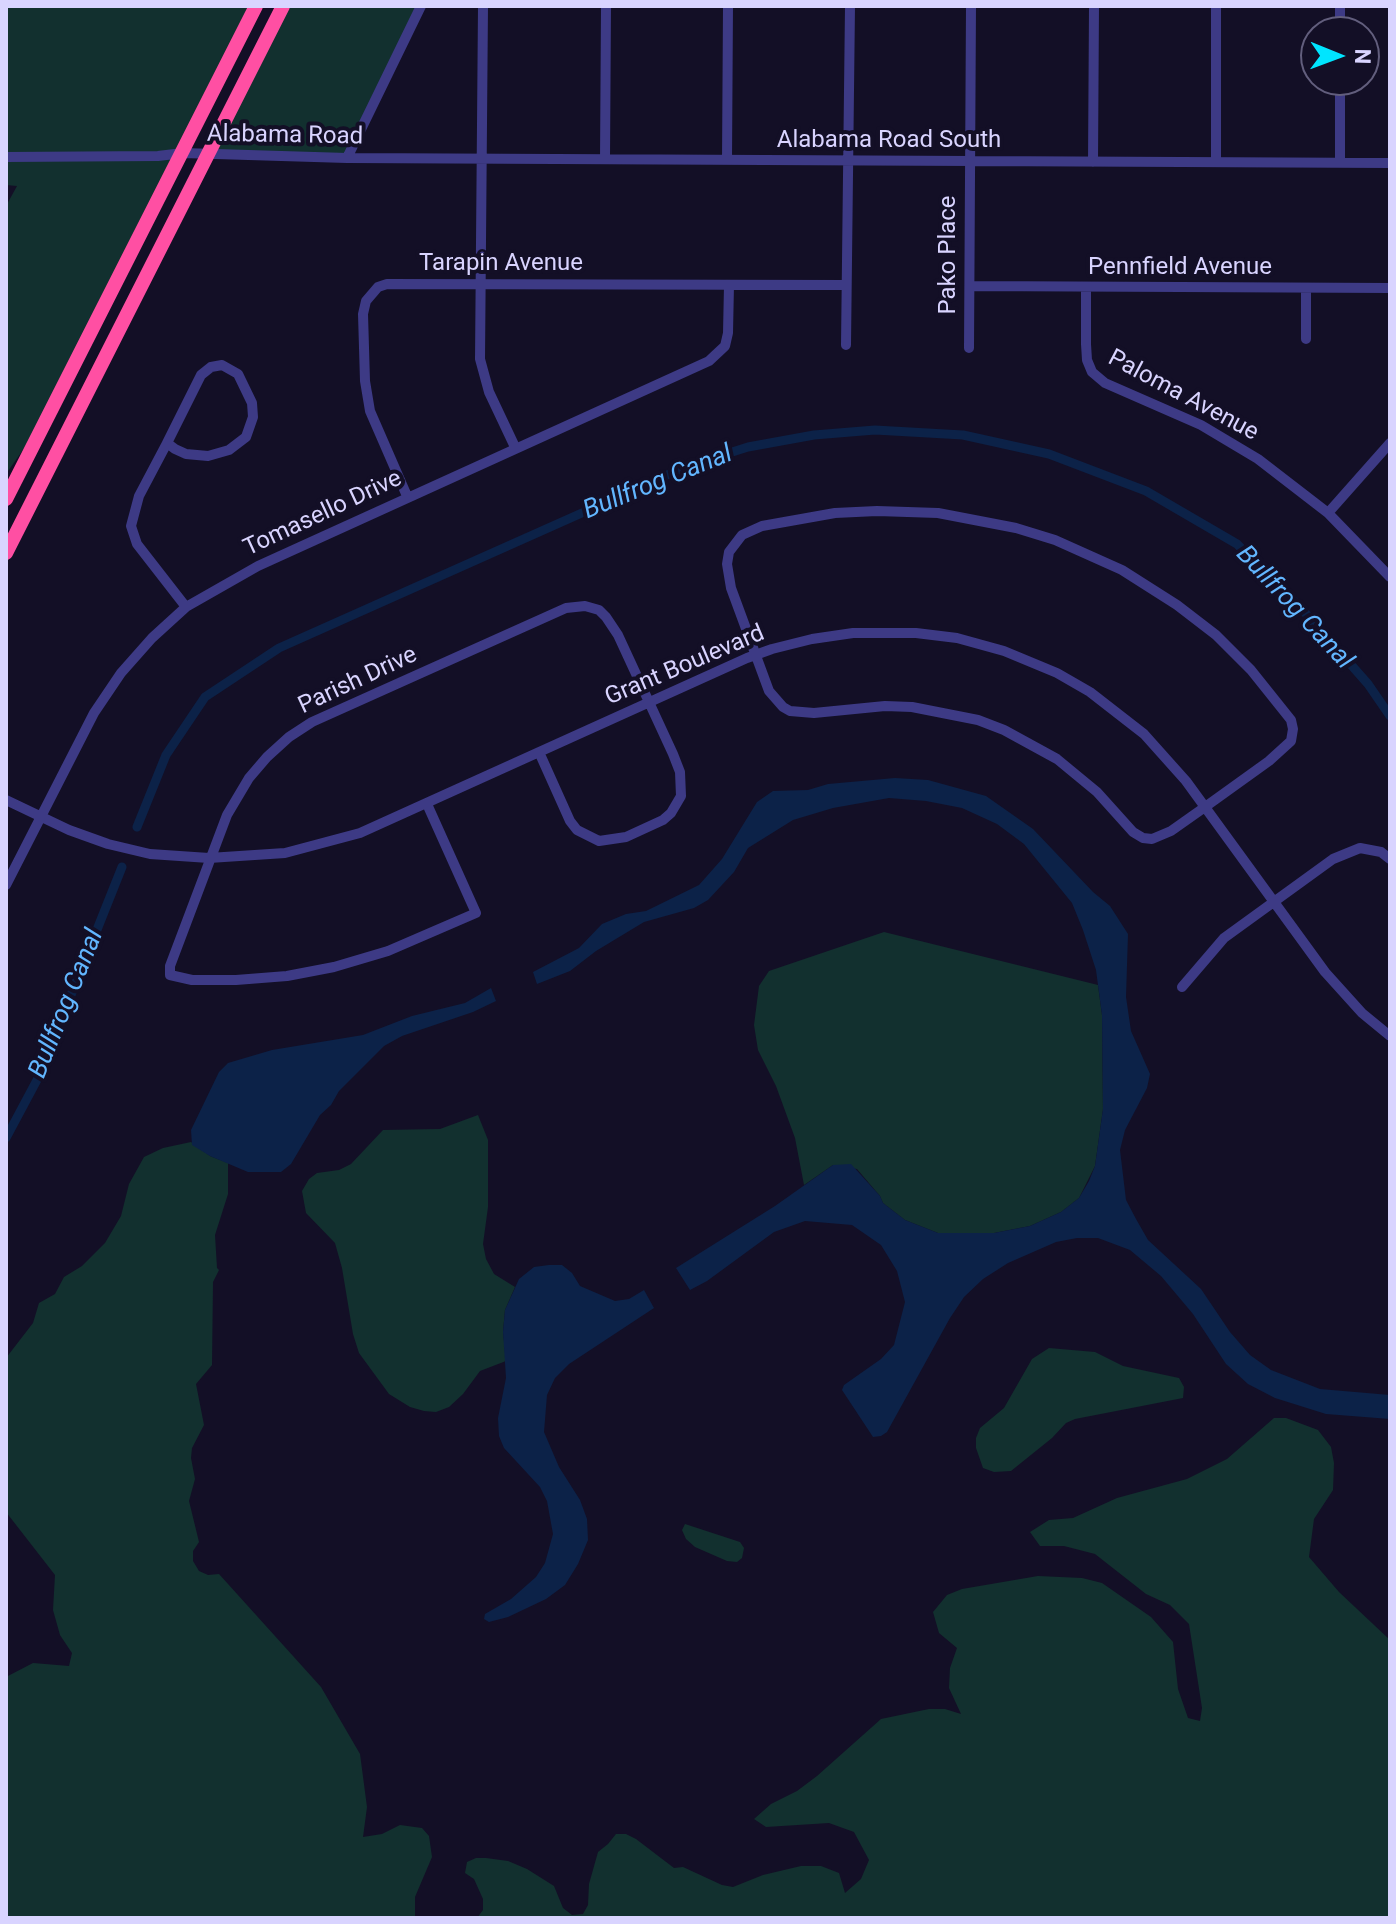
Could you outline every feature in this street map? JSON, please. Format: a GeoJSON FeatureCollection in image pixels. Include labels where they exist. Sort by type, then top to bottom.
{"type":"FeatureCollection","features":[{"type":"Feature","properties":{"kind":"highway"},"geometry":{"type":"LineString","coordinates":[[6,499],[256,6]]}},
{"type":"Feature","properties":{"kind":"highway"},"geometry":{"type":"LineString","coordinates":[[6,553],[283,6]]}},
{"type":"Feature","properties":{"kind":"street"},"geometry":{"type":"LineString","coordinates":[[347,158],[351,144],[421,6]]}},
{"type":"Feature","properties":{"kind":"street"},"geometry":{"type":"LineString","coordinates":[[483,6],[482,370],[515,447]]}},
{"type":"Feature","properties":{"kind":"street"},"geometry":{"type":"LineString","coordinates":[[605,159],[606,6]]}},
{"type":"Feature","properties":{"kind":"street"},"geometry":{"type":"LineString","coordinates":[[727,160],[728,6]]}},
{"type":"Feature","properties":{"kind":"street"},"geometry":{"type":"LineString","coordinates":[[846,345],[850,6]]}},
{"type":"Feature","properties":{"kind":"street","name":"Pako Place"},"geometry":{"type":"LineString","coordinates":[[969,348],[971,6]]}},
{"type":"Feature","properties":{"kind":"street"},"geometry":{"type":"LineString","coordinates":[[1093,162],[1094,6]]}},
{"type":"Feature","properties":{"kind":"street"},"geometry":{"type":"LineString","coordinates":[[1216,6],[1216,162]]}},
{"type":"Feature","properties":{"kind":"street"},"geometry":{"type":"LineString","coordinates":[[1340,96],[1340,163]]}},
{"type":"Feature","properties":{"kind":"street","name":"Alabama Road"},"geometry":{"type":"LineString","coordinates":[[183,153],[387,158]]}},
{"type":"Feature","properties":{"kind":"street"},"geometry":{"type":"LineString","coordinates":[[6,157],[158,156],[183,153]]}},
{"type":"Feature","properties":{"kind":"street","name":"Alabama Road South"},"geometry":{"type":"LineString","coordinates":[[387,158],[1390,163]]}},
{"type":"Feature","properties":{"kind":"street","name":"Tarapin Avenue"},"geometry":{"type":"LineString","coordinates":[[407,496],[370,411],[363,348],[366,301],[378,287],[387,284],[480,283],[846,285]]}},
{"type":"Feature","properties":{"kind":"street","name":"Tomasello Drive"},"geometry":{"type":"LineString","coordinates":[[6,885],[94,713],[121,673],[152,638],[186,607],[244,573],[719,354],[728,333],[729,285]]}},
{"type":"Feature","properties":{"kind":"street","name":"Pennfield Avenue"},"geometry":{"type":"LineString","coordinates":[[970,286],[1390,288]]}},
{"type":"Feature","properties":{"kind":"street","name":"Paloma Avenue"},"geometry":{"type":"LineString","coordinates":[[1086,288],[1087,360],[1092,372],[1105,383],[1149,400],[1223,437],[1275,471],[1328,513],[1390,577]]}},
{"type":"Feature","properties":{"kind":"street"},"geometry":{"type":"LineString","coordinates":[[1306,288],[1306,339]]}},
{"type":"Feature","properties":{"kind":"street"},"geometry":{"type":"LineString","coordinates":[[167,443],[186,454],[208,456],[229,450],[246,437],[253,417],[252,403],[238,374],[222,365],[211,367],[201,375],[136,504],[131,526],[137,544],[186,607]]}},
{"type":"Feature","properties":{"kind":"street"},"geometry":{"type":"LineString","coordinates":[[1328,513],[1390,443]]}},
{"type":"Feature","properties":{"kind":"street"},"geometry":{"type":"LineString","coordinates":[[890,511],[972,518],[1041,535],[1099,558],[1149,586],[1216,635],[1251,670],[1291,720],[1293,729],[1291,741],[1285,748],[1205,807],[1162,837],[1143,838],[1133,832],[1097,792],[1066,766],[1004,730],[964,716],[912,707],[885,706],[814,713],[790,711],[769,691],[756,655],[731,588],[727,564],[734,544],[751,530],[835,513],[890,511]]}},
{"type":"Feature","properties":{"kind":"street","name":"Parish Drive"},"geometry":{"type":"LineString","coordinates":[[427,804],[476,913],[388,951],[334,967],[287,976],[236,980],[192,980],[170,975],[170,966],[209,858],[238,793],[267,757],[312,722],[566,608],[585,606],[599,610],[618,635],[648,702]]}},
{"type":"Feature","properties":{"kind":"street","name":"Grant Boulevard"},"geometry":{"type":"LineString","coordinates":[[6,800],[79,834],[127,849],[209,858],[248,858],[304,849],[360,833],[756,655],[827,636],[886,632],[957,638],[1004,651],[1057,673],[1124,717],[1167,757],[1337,988],[1390,1036]]}},
{"type":"Feature","properties":{"kind":"street"},"geometry":{"type":"LineString","coordinates":[[539,752],[577,830],[588,837],[609,841],[647,828],[671,813],[681,796],[682,784],[673,754],[648,702]]}},
{"type":"Feature","properties":{"kind":"street"},"geometry":{"type":"LineString","coordinates":[[1182,987],[1224,938],[1333,859],[1351,850],[1370,849],[1390,859]]}},
{"type":"Feature","properties":{"kind":"green space"},"geometry":{"type":"Polygon","coordinates":[[[6,6],[251,6],[32,437],[6,474],[6,206],[17,186],[6,185],[6,6]]]}},
{"type":"Feature","properties":{"kind":"green space"},"geometry":{"type":"Polygon","coordinates":[[[288,6],[421,6],[353,154],[215,151],[288,6]]]}},
{"type":"Feature","properties":{"kind":"green space"},"geometry":{"type":"Polygon","coordinates":[[[884,932],[1098,985],[1102,1015],[1103,1109],[1095,1166],[1079,1198],[1061,1212],[1030,1226],[994,1233],[938,1233],[905,1220],[883,1203],[857,1169],[833,1165],[804,1185],[795,1138],[776,1086],[758,1050],[754,1025],[759,986],[769,971],[884,932]]]}},
{"type":"Feature","properties":{"kind":"green space"},"geometry":{"type":"Polygon","coordinates":[[[478,1115],[488,1140],[488,1207],[483,1244],[486,1259],[494,1274],[515,1287],[505,1310],[503,1332],[506,1361],[480,1371],[449,1407],[436,1412],[424,1411],[410,1407],[389,1394],[359,1353],[335,1243],[306,1213],[302,1191],[317,1173],[339,1170],[351,1164],[383,1130],[440,1129],[478,1115]]]}},
{"type":"Feature","properties":{"kind":"green space"},"geometry":{"type":"Polygon","coordinates":[[[191,1142],[210,1156],[228,1163],[228,1194],[215,1235],[219,1270],[213,1282],[212,1365],[196,1384],[204,1425],[192,1448],[191,1458],[195,1479],[189,1501],[199,1542],[193,1551],[193,1561],[199,1571],[208,1575],[219,1574],[321,1687],[360,1754],[367,1807],[363,1837],[382,1834],[400,1825],[422,1828],[429,1836],[432,1857],[415,1897],[415,1918],[6,1918],[6,1677],[33,1663],[69,1666],[72,1653],[60,1635],[53,1610],[55,1575],[6,1512],[6,1358],[33,1323],[39,1303],[55,1294],[64,1277],[82,1266],[105,1243],[121,1216],[129,1184],[144,1157],[163,1148],[191,1142]]]}},
{"type":"Feature","properties":{"kind":"green space"},"geometry":{"type":"Polygon","coordinates":[[[1049,1348],[1095,1352],[1123,1366],[1179,1378],[1184,1387],[1183,1398],[1075,1419],[1066,1423],[1011,1471],[994,1472],[983,1468],[976,1448],[980,1428],[1004,1408],[1032,1359],[1049,1348]]]}},
{"type":"Feature","properties":{"kind":"green space"},"geometry":{"type":"Polygon","coordinates":[[[1274,1418],[1286,1418],[1318,1430],[1331,1447],[1333,1490],[1314,1519],[1309,1557],[1339,1592],[1390,1640],[1390,1918],[477,1918],[483,1910],[483,1899],[474,1879],[465,1873],[467,1862],[486,1858],[508,1861],[527,1869],[554,1886],[563,1908],[572,1915],[583,1914],[588,1905],[589,1884],[598,1852],[616,1834],[626,1834],[636,1839],[674,1868],[683,1867],[722,1885],[733,1887],[763,1875],[801,1866],[821,1866],[839,1873],[845,1893],[861,1879],[869,1860],[854,1832],[829,1823],[766,1827],[754,1819],[771,1804],[797,1791],[817,1776],[881,1719],[929,1709],[945,1709],[961,1714],[949,1688],[950,1668],[957,1648],[939,1633],[933,1612],[947,1595],[962,1589],[1038,1576],[1082,1578],[1102,1583],[1151,1617],[1173,1642],[1178,1689],[1188,1718],[1200,1721],[1202,1708],[1189,1624],[1170,1605],[1146,1594],[1095,1554],[1064,1546],[1040,1546],[1030,1532],[1049,1520],[1073,1518],[1117,1498],[1187,1479],[1227,1459],[1274,1418]]]}},
{"type":"Feature","properties":{"kind":"green space"},"geometry":{"type":"Polygon","coordinates":[[[685,1524],[740,1542],[744,1548],[742,1558],[737,1562],[727,1561],[695,1547],[682,1530],[685,1524]]]}},
{"type":"Feature","properties":{"kind":"water"},"geometry":{"type":"Polygon","coordinates":[[[895,778],[928,780],[986,796],[1033,829],[1110,906],[1128,934],[1126,997],[1131,1031],[1150,1074],[1147,1088],[1125,1130],[1120,1150],[1126,1200],[1136,1219],[1148,1240],[1201,1289],[1250,1355],[1271,1370],[1320,1389],[1390,1395],[1390,1419],[1326,1414],[1275,1398],[1248,1384],[1226,1364],[1193,1314],[1161,1276],[1130,1250],[1098,1238],[1056,1242],[1008,1263],[983,1279],[964,1297],[950,1318],[887,1432],[881,1436],[873,1437],[842,1390],[844,1385],[881,1359],[894,1345],[905,1302],[897,1271],[881,1245],[852,1225],[805,1221],[774,1232],[690,1290],[676,1268],[775,1206],[833,1165],[851,1164],[883,1203],[905,1220],[938,1233],[994,1233],[1030,1226],[1061,1212],[1079,1198],[1089,1181],[1095,1166],[1103,1109],[1102,1015],[1096,970],[1083,930],[1072,903],[1024,844],[997,824],[962,808],[889,798],[833,808],[793,820],[748,848],[734,872],[708,900],[694,908],[644,922],[570,971],[537,984],[533,972],[579,948],[602,924],[626,914],[646,911],[699,885],[722,859],[757,802],[773,791],[808,790],[828,784],[895,778]]]}},
{"type":"Feature","properties":{"kind":"water"},"geometry":{"type":"Polygon","coordinates":[[[491,988],[496,1001],[402,1036],[384,1046],[339,1091],[331,1105],[320,1115],[291,1164],[281,1172],[248,1172],[192,1145],[191,1130],[219,1072],[228,1063],[272,1050],[363,1035],[412,1016],[465,1003],[491,988]]]}},
{"type":"Feature","properties":{"kind":"water"},"geometry":{"type":"Polygon","coordinates":[[[562,1265],[580,1286],[615,1301],[629,1299],[644,1290],[654,1308],[569,1364],[555,1378],[547,1395],[544,1432],[559,1467],[580,1500],[587,1519],[588,1540],[565,1585],[546,1599],[508,1617],[489,1622],[484,1619],[485,1614],[511,1599],[536,1577],[545,1563],[553,1534],[547,1501],[540,1487],[504,1448],[499,1436],[498,1418],[506,1378],[505,1310],[519,1279],[534,1267],[562,1265]]]}},
{"type":"Feature","properties":{"kind":"waterway","name":"Bullfrog Canal"},"geometry":{"type":"LineString","coordinates":[[137,827],[166,755],[205,697],[279,648],[685,467],[748,447],[814,435],[875,430],[963,435],[1049,454],[1146,491],[1237,544],[1300,607],[1368,684],[1390,716]]}},
{"type":"Feature","properties":{"kind":"waterway","name":"Bullfrog Canal"},"geometry":{"type":"LineString","coordinates":[[6,1138],[37,1080],[122,867]]}}]}
